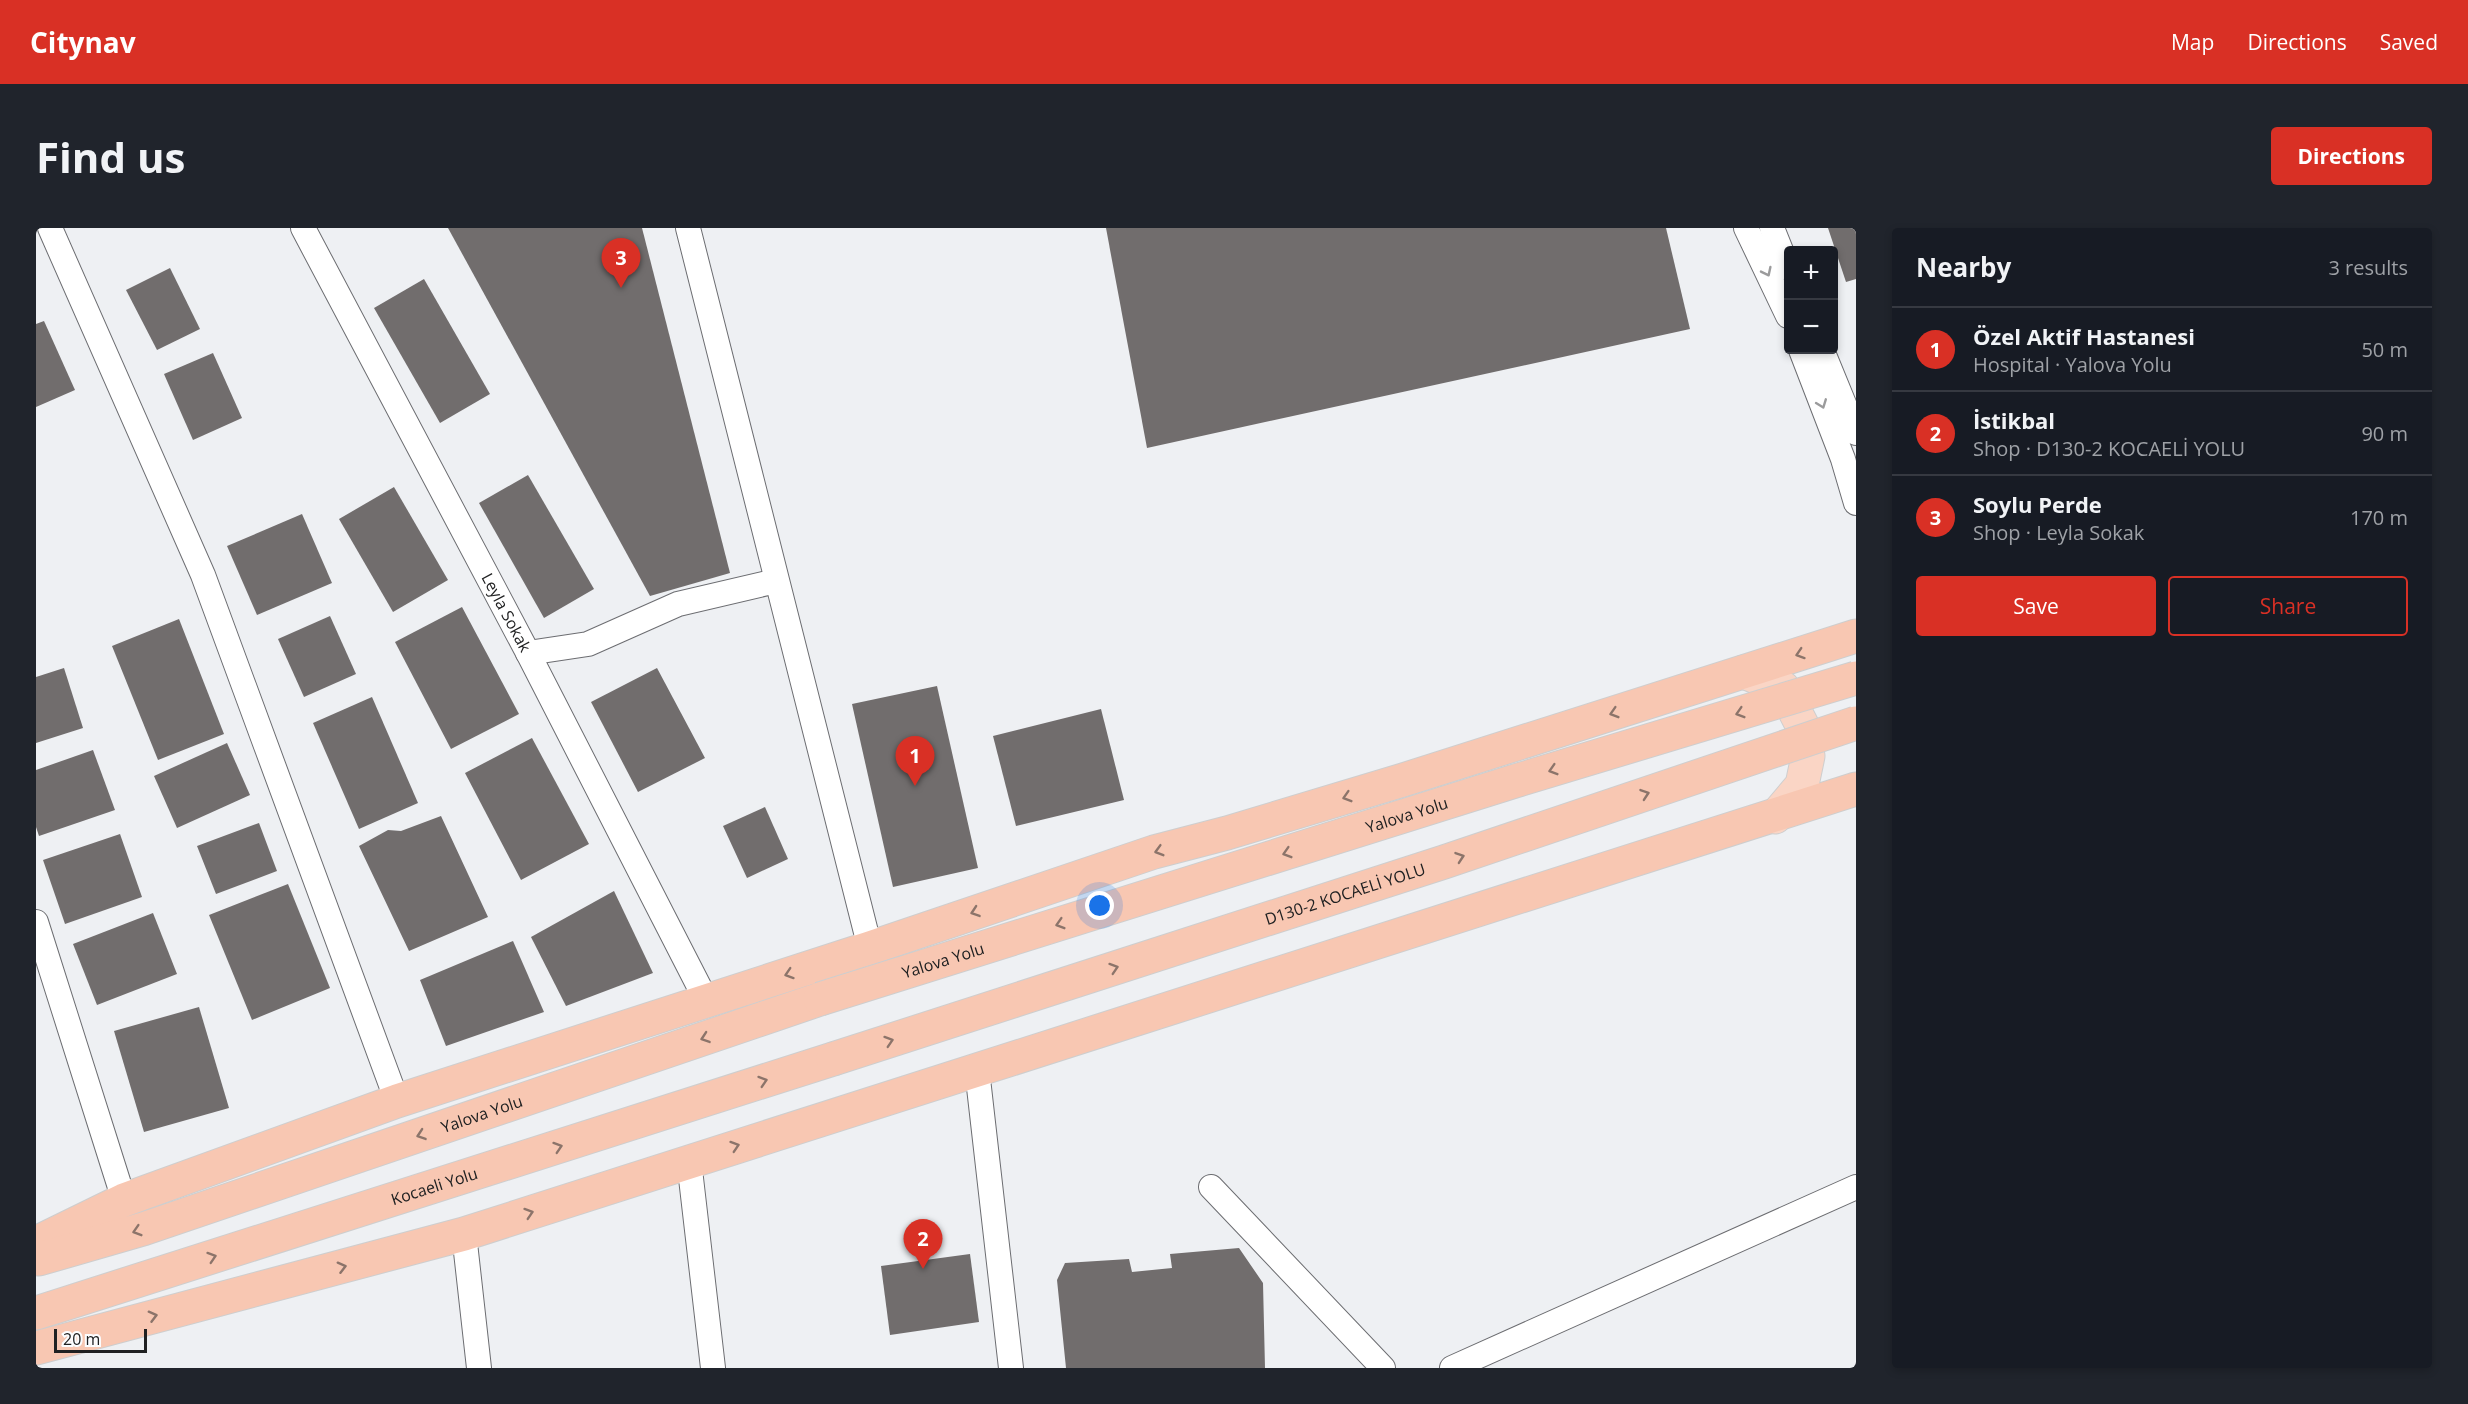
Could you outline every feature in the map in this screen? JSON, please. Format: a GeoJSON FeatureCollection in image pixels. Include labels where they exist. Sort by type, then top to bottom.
{"type":"FeatureCollection","features":[{"type":"Feature","properties":{"kind":"highway"},"geometry":{"type":"LineString","coordinates":[[36,1243],[124,1200],[397,1101],[870,948],[1154,852],[1227,833],[1403,780],[1856,636]]}},
{"type":"Feature","properties":{"kind":"highway","name":"Yalova Yolu"},"geometry":{"type":"LineString","coordinates":[[36,1260],[142,1229],[820,999],[1515,781],[1856,678]]}},
{"type":"Feature","properties":{"kind":"highway","name":"D130-2 KOCAELİ YOLU"},"geometry":{"type":"LineString","coordinates":[[833,1059],[1444,862],[1856,723]]}},
{"type":"Feature","properties":{"kind":"highway"},"geometry":{"type":"LineString","coordinates":[[36,1348],[464,1234],[1856,789]]}},
{"type":"Feature","properties":{"kind":"highway","name":"Kocaeli̇ Yolu"},"geometry":{"type":"LineString","coordinates":[[36,1313],[833,1059]]}},
{"type":"Feature","properties":{"kind":"main road"},"geometry":{"type":"LineString","coordinates":[[1744,672],[1783,688],[1802,725],[1808,756],[1802,785],[1774,817]]}},
{"type":"Feature","properties":{"kind":"street"},"geometry":{"type":"LineString","coordinates":[[50,228],[202,574],[397,1101]]}},
{"type":"Feature","properties":{"kind":"street","name":"Leyla Sokak"},"geometry":{"type":"LineString","coordinates":[[303,228],[528,653],[706,1000]]}},
{"type":"Feature","properties":{"kind":"street"},"geometry":{"type":"LineString","coordinates":[[688,228],[870,948]]}},
{"type":"Feature","properties":{"kind":"street"},"geometry":{"type":"LineString","coordinates":[[1746,228],[1784,308]]}},
{"type":"Feature","properties":{"kind":"street"},"geometry":{"type":"LineString","coordinates":[[1772,228],[1784,258]]}},
{"type":"Feature","properties":{"kind":"street"},"geometry":{"type":"LineString","coordinates":[[1804,354],[1843,459],[1856,502]]}},
{"type":"Feature","properties":{"kind":"street"},"geometry":{"type":"LineString","coordinates":[[1824,354],[1856,433]]}},
{"type":"Feature","properties":{"kind":"street"},"geometry":{"type":"LineString","coordinates":[[528,653],[588,644],[678,604],[776,581]]}},
{"type":"Feature","properties":{"kind":"street"},"geometry":{"type":"LineString","coordinates":[[36,922],[124,1200]]}},
{"type":"Feature","properties":{"kind":"street"},"geometry":{"type":"LineString","coordinates":[[977,1070],[1011,1368]]}},
{"type":"Feature","properties":{"kind":"street"},"geometry":{"type":"LineString","coordinates":[[689,1161],[713,1368]]}},
{"type":"Feature","properties":{"kind":"street"},"geometry":{"type":"LineString","coordinates":[[1210,1187],[1383,1368]]}},
{"type":"Feature","properties":{"kind":"street"},"geometry":{"type":"LineString","coordinates":[[1452,1368],[1856,1187]]}},
{"type":"Feature","properties":{"kind":"street"},"geometry":{"type":"LineString","coordinates":[[464,1234],[478,1368]]}},
{"type":"Feature","properties":{"kind":"building"},"geometry":{"type":"Polygon","coordinates":[[[448,228],[642,228],[730,573],[650,596],[448,228]]]}},
{"type":"Feature","properties":{"kind":"building"},"geometry":{"type":"Polygon","coordinates":[[[1106,228],[1666,228],[1690,329],[1147,448],[1106,228]]]}},
{"type":"Feature","properties":{"kind":"building"},"geometry":{"type":"Polygon","coordinates":[[[1828,228],[1856,228],[1856,279],[1846,282],[1838,258],[1838,246],[1834,246],[1828,228]]]}},
{"type":"Feature","properties":{"kind":"building"},"geometry":{"type":"Polygon","coordinates":[[[170,268],[200,329],[157,350],[126,290],[170,268]]]}},
{"type":"Feature","properties":{"kind":"building"},"geometry":{"type":"Polygon","coordinates":[[[424,279],[490,394],[440,423],[374,308],[424,279]]]}},
{"type":"Feature","properties":{"kind":"building"},"geometry":{"type":"Polygon","coordinates":[[[44,321],[75,390],[36,407],[36,324],[44,321]]]}},
{"type":"Feature","properties":{"kind":"building"},"geometry":{"type":"Polygon","coordinates":[[[213,353],[242,418],[193,440],[164,374],[213,353]]]}},
{"type":"Feature","properties":{"kind":"building"},"geometry":{"type":"Polygon","coordinates":[[[528,475],[594,589],[544,618],[479,503],[528,475]]]}},
{"type":"Feature","properties":{"kind":"building"},"geometry":{"type":"Polygon","coordinates":[[[394,487],[448,580],[393,612],[339,519],[394,487]]]}},
{"type":"Feature","properties":{"kind":"building"},"geometry":{"type":"Polygon","coordinates":[[[302,514],[332,583],[257,615],[227,546],[302,514]]]}},
{"type":"Feature","properties":{"kind":"building"},"geometry":{"type":"Polygon","coordinates":[[[462,607],[519,714],[451,749],[395,642],[462,607]]]}},
{"type":"Feature","properties":{"kind":"building"},"geometry":{"type":"Polygon","coordinates":[[[330,616],[356,674],[304,697],[278,639],[330,616]]]}},
{"type":"Feature","properties":{"kind":"building"},"geometry":{"type":"Polygon","coordinates":[[[179,619],[224,734],[158,760],[112,646],[179,619]]]}},
{"type":"Feature","properties":{"kind":"building"},"geometry":{"type":"Polygon","coordinates":[[[64,668],[83,728],[36,743],[36,677],[64,668]]]}},
{"type":"Feature","properties":{"kind":"building"},"geometry":{"type":"Polygon","coordinates":[[[657,668],[705,758],[638,792],[591,702],[657,668]]]}},
{"type":"Feature","properties":{"kind":"building"},"geometry":{"type":"Polygon","coordinates":[[[937,686],[978,868],[893,887],[852,704],[937,686]]]}},
{"type":"Feature","properties":{"kind":"building"},"geometry":{"type":"Polygon","coordinates":[[[372,697],[418,803],[359,829],[313,723],[372,697]]]}},
{"type":"Feature","properties":{"kind":"building"},"geometry":{"type":"Polygon","coordinates":[[[1101,709],[1124,800],[1016,826],[993,736],[1101,709]]]}},
{"type":"Feature","properties":{"kind":"building"},"geometry":{"type":"Polygon","coordinates":[[[532,738],[589,844],[521,880],[465,773],[532,738]]]}},
{"type":"Feature","properties":{"kind":"building"},"geometry":{"type":"Polygon","coordinates":[[[227,743],[250,795],[177,828],[154,776],[227,743]]]}},
{"type":"Feature","properties":{"kind":"building"},"geometry":{"type":"Polygon","coordinates":[[[93,750],[115,810],[39,836],[36,827],[36,770],[93,750]]]}},
{"type":"Feature","properties":{"kind":"building"},"geometry":{"type":"Polygon","coordinates":[[[765,807],[788,859],[747,878],[723,826],[765,807]]]}},
{"type":"Feature","properties":{"kind":"building"},"geometry":{"type":"Polygon","coordinates":[[[441,816],[488,917],[409,951],[359,846],[388,830],[401,831],[441,816]]]}},
{"type":"Feature","properties":{"kind":"building"},"geometry":{"type":"Polygon","coordinates":[[[259,823],[277,871],[216,894],[197,846],[259,823]]]}},
{"type":"Feature","properties":{"kind":"building"},"geometry":{"type":"Polygon","coordinates":[[[120,834],[142,897],[65,924],[43,860],[120,834]]]}},
{"type":"Feature","properties":{"kind":"building"},"geometry":{"type":"Polygon","coordinates":[[[288,884],[330,988],[252,1020],[209,915],[288,884]]]}},
{"type":"Feature","properties":{"kind":"building"},"geometry":{"type":"Polygon","coordinates":[[[614,891],[653,973],[566,1006],[531,937],[614,891]]]}},
{"type":"Feature","properties":{"kind":"building"},"geometry":{"type":"Polygon","coordinates":[[[153,913],[177,974],[97,1005],[73,944],[153,913]]]}},
{"type":"Feature","properties":{"kind":"building"},"geometry":{"type":"Polygon","coordinates":[[[513,941],[544,1012],[446,1046],[420,980],[513,941]]]}},
{"type":"Feature","properties":{"kind":"building"},"geometry":{"type":"Polygon","coordinates":[[[199,1007],[229,1108],[144,1132],[114,1031],[199,1007]]]}},
{"type":"Feature","properties":{"kind":"building"},"geometry":{"type":"Polygon","coordinates":[[[1239,1248],[1263,1283],[1265,1368],[1066,1368],[1057,1280],[1065,1263],[1129,1259],[1132,1272],[1172,1268],[1170,1254],[1239,1248]]]}},
{"type":"Feature","properties":{"kind":"building"},"geometry":{"type":"Polygon","coordinates":[[[970,1254],[979,1322],[890,1335],[881,1266],[970,1254]]]}},
{"type":"Feature","properties":{"kind":"place","name":"Soylu Perde"},"geometry":{"type":"Point","coordinates":[621,288]}},
{"type":"Feature","properties":{"kind":"place","name":"Özel Aktif Hastanesi"},"geometry":{"type":"Point","coordinates":[915,786]}},
{"type":"Feature","properties":{"kind":"place","name":"İstikbal"},"geometry":{"type":"Point","coordinates":[923,1269]}}]}
